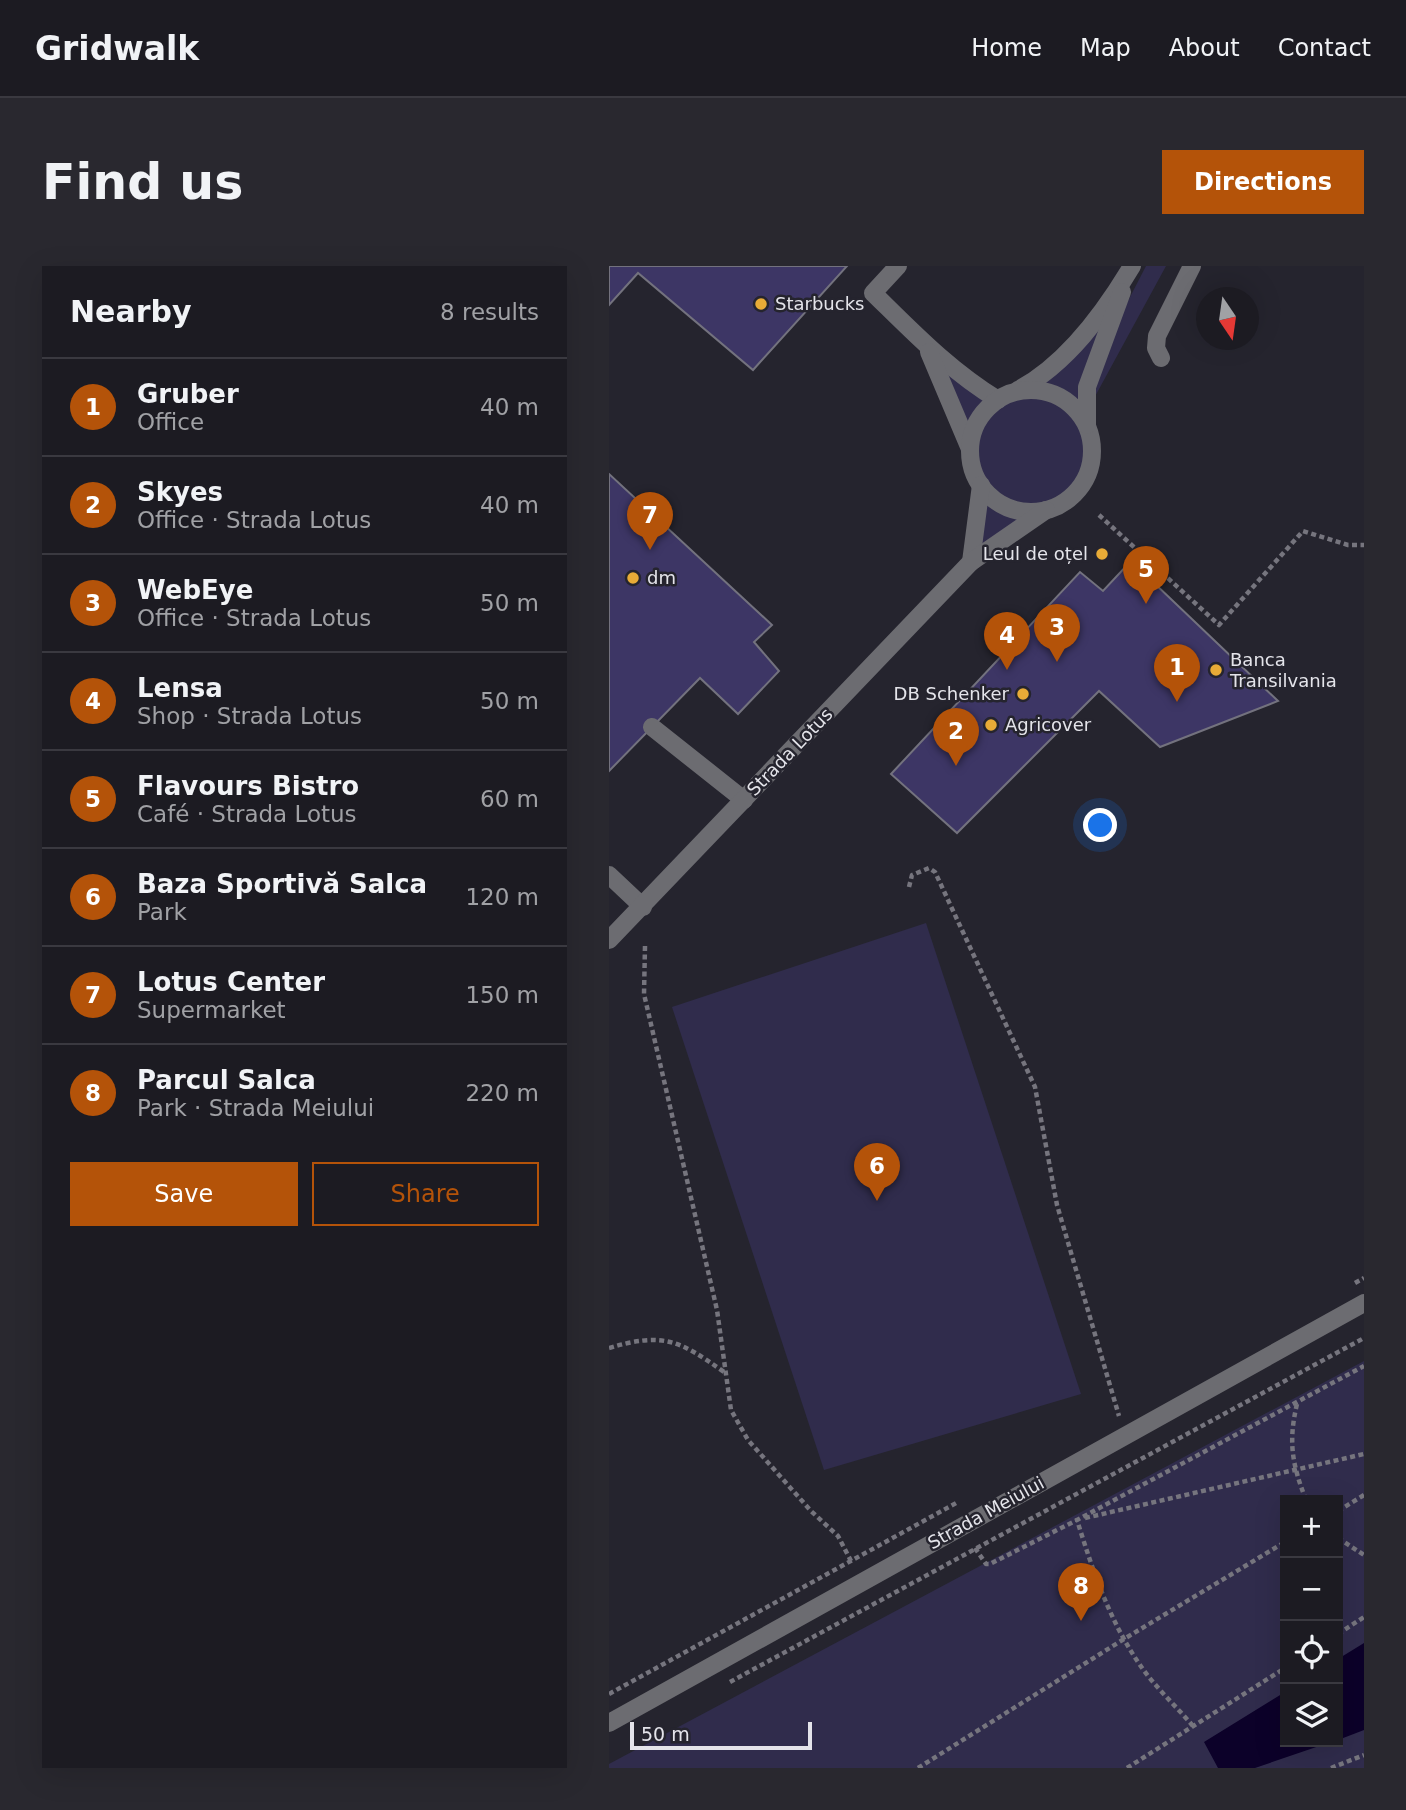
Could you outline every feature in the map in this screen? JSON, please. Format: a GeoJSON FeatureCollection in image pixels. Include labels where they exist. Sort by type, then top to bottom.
{"type":"FeatureCollection","features":[{"type":"Feature","properties":{"kind":"street"},"geometry":{"type":"LineString","coordinates":[[898,266],[873,293],[928,349],[958,374],[997,400]]}},
{"type":"Feature","properties":{"kind":"street"},"geometry":{"type":"LineString","coordinates":[[1161,358],[1156,348],[1157,336],[1192,266]]}},
{"type":"Feature","properties":{"kind":"street","name":"Strada Lotus"},"geometry":{"type":"LineString","coordinates":[[970,449],[974,430],[983,413],[997,400],[1041,378],[1065,357],[1130,269]]}},
{"type":"Feature","properties":{"kind":"street","name":"Strada Lotus"},"geometry":{"type":"LineString","coordinates":[[609,940],[971,562],[1046,510],[1073,495],[1085,479],[1092,459],[1087,425],[1087,387],[1130,269]]}},
{"type":"Feature","properties":{"kind":"street"},"geometry":{"type":"LineString","coordinates":[[928,349],[970,449],[972,468],[981,485],[993,499],[1010,508],[1028,512],[1046,510]]}},
{"type":"Feature","properties":{"kind":"street","name":"Strada Lotus"},"geometry":{"type":"LineString","coordinates":[[1015,392],[1033,390],[1065,400],[1087,425]]}},
{"type":"Feature","properties":{"kind":"street"},"geometry":{"type":"LineString","coordinates":[[971,562],[981,485]]}},
{"type":"Feature","properties":{"kind":"street"},"geometry":{"type":"LineString","coordinates":[[652,727],[744,800]]}},
{"type":"Feature","properties":{"kind":"street"},"geometry":{"type":"LineString","coordinates":[[609,875],[643,906]]}},
{"type":"Feature","properties":{"kind":"street","name":"Strada Meiului"},"geometry":{"type":"LineString","coordinates":[[609,1723],[1364,1303]]}},
{"type":"Feature","properties":{"kind":"path"},"geometry":{"type":"LineString","coordinates":[[1099,515],[1219,625],[1303,531],[1348,545],[1364,545]]}},
{"type":"Feature","properties":{"kind":"path"},"geometry":{"type":"LineString","coordinates":[[909,887],[912,874],[920,869],[929,868],[935,872],[1035,1087],[1057,1205],[1119,1416],[1122,1438]]}},
{"type":"Feature","properties":{"kind":"path"},"geometry":{"type":"LineString","coordinates":[[645,946],[644,994],[717,1310],[731,1410],[748,1440],[811,1511],[838,1536],[862,1583]]}},
{"type":"Feature","properties":{"kind":"path"},"geometry":{"type":"LineString","coordinates":[[609,1348],[646,1338],[686,1345],[724,1372]]}},
{"type":"Feature","properties":{"kind":"path"},"geometry":{"type":"LineString","coordinates":[[719,1688],[1364,1338]]}},
{"type":"Feature","properties":{"kind":"path"},"geometry":{"type":"LineString","coordinates":[[963,1526],[986,1564],[991,1564],[1297,1404],[1364,1366]]}},
{"type":"Feature","properties":{"kind":"path"},"geometry":{"type":"LineString","coordinates":[[1297,1404],[1291,1432],[1293,1468],[1304,1495]]}},
{"type":"Feature","properties":{"kind":"path"},"geometry":{"type":"LineString","coordinates":[[1077,1520],[1293,1468],[1364,1454]]}},
{"type":"Feature","properties":{"kind":"path"},"geometry":{"type":"LineString","coordinates":[[1343,1508],[1364,1495]]}},
{"type":"Feature","properties":{"kind":"path"},"geometry":{"type":"LineString","coordinates":[[1077,1520],[1097,1587],[1124,1639],[1141,1666],[1193,1726]]}},
{"type":"Feature","properties":{"kind":"path"},"geometry":{"type":"LineString","coordinates":[[1343,1541],[1364,1555]]}},
{"type":"Feature","properties":{"kind":"path"},"geometry":{"type":"LineString","coordinates":[[918,1768],[1280,1545]]}},
{"type":"Feature","properties":{"kind":"path"},"geometry":{"type":"LineString","coordinates":[[1343,1631],[1364,1617]]}},
{"type":"Feature","properties":{"kind":"path"},"geometry":{"type":"LineString","coordinates":[[1127,1768],[1280,1671]]}},
{"type":"Feature","properties":{"kind":"path"},"geometry":{"type":"LineString","coordinates":[[1331,1768],[1364,1755]]}},
{"type":"Feature","properties":{"kind":"shaded area"},"geometry":{"type":"Polygon","coordinates":[[[1146,266],[1166,266],[1086,413],[1092,459],[1085,479],[1073,495],[971,562],[981,485],[972,467],[970,449],[928,349],[998,399],[1041,378],[1129,272],[1098,359],[1146,266]]]}},
{"type":"Feature","properties":{"kind":"shaded area"},"geometry":{"type":"Polygon","coordinates":[[[926,923],[1081,1394],[824,1470],[672,1007],[926,923]]]}},
{"type":"Feature","properties":{"kind":"shaded area"},"geometry":{"type":"Polygon","coordinates":[[[1364,1361],[1364,1768],[609,1768],[609,1764],[1364,1361]]]}},
{"type":"Feature","properties":{"kind":"shaded area"},"geometry":{"type":"Polygon","coordinates":[[[1364,1643],[1364,1730],[1343,1738],[1343,1684],[1343,1656],[1364,1643]]]}},
{"type":"Feature","properties":{"kind":"shaded area"},"geometry":{"type":"Polygon","coordinates":[[[1280,1695],[1280,1747],[1316,1747],[1255,1768],[1218,1768],[1204,1742],[1280,1695]]]}},
{"type":"Feature","properties":{"kind":"building"},"geometry":{"type":"Polygon","coordinates":[[[609,266],[847,266],[753,370],[638,273],[609,305],[609,266]]]}},
{"type":"Feature","properties":{"kind":"building"},"geometry":{"type":"Polygon","coordinates":[[[609,474],[772,625],[754,642],[779,671],[738,714],[700,678],[609,771],[609,474]]]}},
{"type":"Feature","properties":{"kind":"building"},"geometry":{"type":"Polygon","coordinates":[[[1131,561],[1278,701],[1160,747],[1099,691],[957,833],[891,774],[1080,572],[1103,591],[1131,561]]]}},
{"type":"Feature","properties":{"kind":"place","name":"Starbucks"},"geometry":{"type":"Point","coordinates":[761,304]}},
{"type":"Feature","properties":{"kind":"place","name":"Lotus Center"},"geometry":{"type":"Point","coordinates":[650,550]}},
{"type":"Feature","properties":{"kind":"place","name":"Leul de oțel"},"geometry":{"type":"Point","coordinates":[1102,554]}},
{"type":"Feature","properties":{"kind":"place","name":"dm"},"geometry":{"type":"Point","coordinates":[633,578]}},
{"type":"Feature","properties":{"kind":"place","name":"Flavours Bistro"},"geometry":{"type":"Point","coordinates":[1146,604]}},
{"type":"Feature","properties":{"kind":"place","name":"WebEye"},"geometry":{"type":"Point","coordinates":[1057,662]}},
{"type":"Feature","properties":{"kind":"place","name":"Lensa"},"geometry":{"type":"Point","coordinates":[1007,670]}},
{"type":"Feature","properties":{"kind":"place","name":"Banca Transilvania"},"geometry":{"type":"Point","coordinates":[1216,670]}},
{"type":"Feature","properties":{"kind":"place","name":"DB Schenker"},"geometry":{"type":"Point","coordinates":[1023,694]}},
{"type":"Feature","properties":{"kind":"place","name":"Gruber"},"geometry":{"type":"Point","coordinates":[1177,702]}},
{"type":"Feature","properties":{"kind":"place","name":"Agricover"},"geometry":{"type":"Point","coordinates":[991,725]}},
{"type":"Feature","properties":{"kind":"place","name":"Skyes"},"geometry":{"type":"Point","coordinates":[956,766]}},
{"type":"Feature","properties":{"kind":"place","name":"Baza Sportivă Salca"},"geometry":{"type":"Point","coordinates":[877,1201]}},
{"type":"Feature","properties":{"kind":"place","name":"Parcul Salca"},"geometry":{"type":"Point","coordinates":[1081,1621]}}]}
